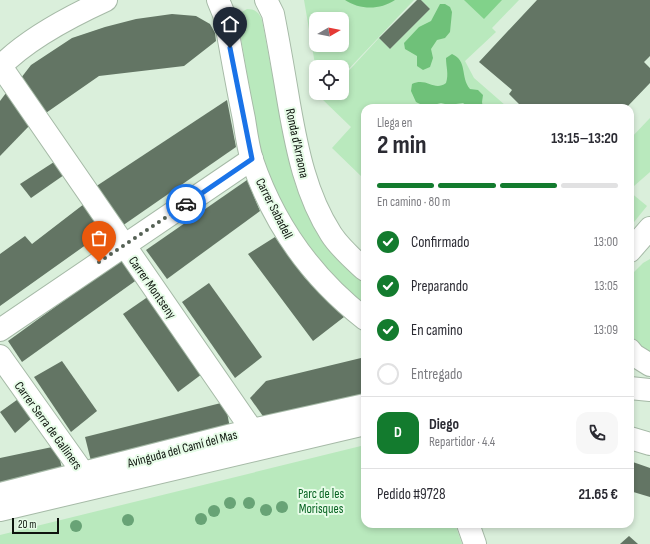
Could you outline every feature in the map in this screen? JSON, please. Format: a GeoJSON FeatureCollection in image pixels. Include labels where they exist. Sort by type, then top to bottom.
{"type":"FeatureCollection","features":[{"type":"Feature","properties":{"kind":"street"},"geometry":{"type":"LineString","coordinates":[[0,66],[30,43],[72,16],[106,0]]}},
{"type":"Feature","properties":{"kind":"street","name":"Carrer Sabadell"},"geometry":{"type":"LineString","coordinates":[[218,0],[225,17],[252,159],[263,188],[291,240],[308,265],[331,290],[361,316]]}},
{"type":"Feature","properties":{"kind":"street","name":"Ronda d'Arraona"},"geometry":{"type":"LineString","coordinates":[[266,0],[273,14],[293,127],[309,191],[332,235],[351,258],[361,267]]}},
{"type":"Feature","properties":{"kind":"street","name":"Ronda d'Arraona"},"geometry":{"type":"LineString","coordinates":[[283,0],[290,25],[316,167],[322,186],[344,227],[361,246]]}},
{"type":"Feature","properties":{"kind":"street","name":"Carrer Montseny"},"geometry":{"type":"LineString","coordinates":[[0,66],[252,430]]}},
{"type":"Feature","properties":{"kind":"street"},"geometry":{"type":"LineString","coordinates":[[0,330],[252,159]]}},
{"type":"Feature","properties":{"kind":"street"},"geometry":{"type":"LineString","coordinates":[[634,355],[650,365]]}},
{"type":"Feature","properties":{"kind":"street","name":"Carrer Serra de Galliners"},"geometry":{"type":"LineString","coordinates":[[0,356],[84,474]]}},
{"type":"Feature","properties":{"kind":"street"},"geometry":{"type":"LineString","coordinates":[[634,369],[650,374]]}},
{"type":"Feature","properties":{"kind":"street"},"geometry":{"type":"LineString","coordinates":[[634,388],[650,390]]}},
{"type":"Feature","properties":{"kind":"street","name":"Avinguda del Camí del Mas"},"geometry":{"type":"LineString","coordinates":[[0,494],[84,474],[252,430],[361,405]]}},
{"type":"Feature","properties":{"kind":"street","name":"Avinguda del Camí del Mas"},"geometry":{"type":"LineString","coordinates":[[0,510],[361,425]]}},
{"type":"Feature","properties":{"kind":"street"},"geometry":{"type":"LineString","coordinates":[[634,439],[650,444]]}},
{"type":"Feature","properties":{"kind":"street"},"geometry":{"type":"LineString","coordinates":[[469,528],[475,544]]}},
{"type":"Feature","properties":{"kind":"green space"},"geometry":{"type":"Polygon","coordinates":[[[304,0],[414,0],[349,69],[349,60],[314,60],[313,52],[349,52],[349,12],[309,12],[309,29],[304,0]]]}},
{"type":"Feature","properties":{"kind":"green space"},"geometry":{"type":"Polygon","coordinates":[[[421,0],[519,0],[492,28],[496,32],[465,61],[474,78],[504,104],[361,104],[361,176],[332,148],[351,127],[323,100],[349,100],[349,70],[379,38],[390,49],[430,9],[421,0]]]}},
{"type":"Feature","properties":{"kind":"green space"},"geometry":{"type":"Polygon","coordinates":[[[247,9],[260,15],[288,158],[297,190],[315,226],[352,271],[361,279],[361,302],[329,271],[313,252],[286,211],[274,188],[265,165],[257,136],[238,18],[240,13],[247,9]]]}},
{"type":"Feature","properties":{"kind":"green space"},"geometry":{"type":"Polygon","coordinates":[[[650,118],[650,172],[634,186],[634,135],[650,118]]]}},
{"type":"Feature","properties":{"kind":"green space"},"geometry":{"type":"Polygon","coordinates":[[[634,195],[647,206],[634,222],[634,195]]]}},
{"type":"Feature","properties":{"kind":"green space"},"geometry":{"type":"Polygon","coordinates":[[[650,259],[650,357],[634,346],[634,272],[643,263],[650,259]]]}},
{"type":"Feature","properties":{"kind":"green space","name":"Parc de les Morisques"},"geometry":{"type":"Polygon","coordinates":[[[361,446],[361,528],[456,528],[462,544],[0,544],[0,535],[361,446]]]}},
{"type":"Feature","properties":{"kind":"shaded area"},"geometry":{"type":"Polygon","coordinates":[[[345,0],[395,0],[383,6],[370,8],[357,6],[345,0]]]}},
{"type":"Feature","properties":{"kind":"shaded area"},"geometry":{"type":"Polygon","coordinates":[[[464,0],[502,0],[484,19],[464,0]]]}},
{"type":"Feature","properties":{"kind":"shaded area"},"geometry":{"type":"Polygon","coordinates":[[[440,4],[445,4],[450,7],[452,12],[450,32],[445,38],[437,40],[431,49],[433,58],[430,67],[423,70],[417,66],[417,56],[405,49],[404,43],[419,27],[431,21],[440,4]]]}},
{"type":"Feature","properties":{"kind":"shaded area"},"geometry":{"type":"Polygon","coordinates":[[[452,54],[457,57],[462,65],[465,79],[470,89],[478,90],[483,95],[482,104],[420,104],[416,102],[411,91],[412,84],[422,82],[438,86],[446,83],[446,58],[452,54]]]}},
{"type":"Feature","properties":{"kind":"building"},"geometry":{"type":"Polygon","coordinates":[[[417,0],[421,0],[430,9],[390,49],[379,38],[417,0]]]}},
{"type":"Feature","properties":{"kind":"building"},"geometry":{"type":"Polygon","coordinates":[[[537,0],[650,0],[650,56],[644,62],[650,68],[650,83],[630,104],[519,104],[509,94],[512,90],[479,62],[537,0]]]}},
{"type":"Feature","properties":{"kind":"building"},"geometry":{"type":"Polygon","coordinates":[[[172,14],[196,16],[210,24],[215,33],[216,41],[184,66],[99,76],[43,115],[21,78],[31,65],[72,38],[136,19],[172,14]]]}},
{"type":"Feature","properties":{"kind":"building"},"geometry":{"type":"Polygon","coordinates":[[[6,93],[30,125],[0,156],[0,101],[6,93]]]}},
{"type":"Feature","properties":{"kind":"building"},"geometry":{"type":"Polygon","coordinates":[[[227,100],[236,147],[122,226],[95,187],[227,100]]]}},
{"type":"Feature","properties":{"kind":"building"},"geometry":{"type":"Polygon","coordinates":[[[54,162],[64,175],[31,198],[20,184],[54,162]]]}},
{"type":"Feature","properties":{"kind":"building"},"geometry":{"type":"Polygon","coordinates":[[[247,180],[260,211],[167,279],[146,250],[247,180]]]}},
{"type":"Feature","properties":{"kind":"building"},"geometry":{"type":"Polygon","coordinates":[[[84,204],[104,232],[0,306],[0,254],[25,236],[32,244],[84,204]]]}},
{"type":"Feature","properties":{"kind":"building"},"geometry":{"type":"Polygon","coordinates":[[[275,237],[305,278],[344,317],[313,341],[248,254],[275,237]]]}},
{"type":"Feature","properties":{"kind":"building"},"geometry":{"type":"Polygon","coordinates":[[[124,257],[138,279],[22,362],[8,341],[124,257]]]}},
{"type":"Feature","properties":{"kind":"building"},"geometry":{"type":"Polygon","coordinates":[[[209,283],[262,357],[235,378],[182,302],[209,283]]]}},
{"type":"Feature","properties":{"kind":"building"},"geometry":{"type":"Polygon","coordinates":[[[152,294],[206,371],[178,392],[123,314],[152,294]]]}},
{"type":"Feature","properties":{"kind":"building"},"geometry":{"type":"Polygon","coordinates":[[[361,358],[361,397],[265,419],[250,398],[266,381],[361,358]]]}},
{"type":"Feature","properties":{"kind":"building"},"geometry":{"type":"Polygon","coordinates":[[[62,361],[97,411],[71,432],[34,377],[62,361]]]}},
{"type":"Feature","properties":{"kind":"building"},"geometry":{"type":"Polygon","coordinates":[[[21,397],[33,417],[15,433],[0,412],[21,397]]]}},
{"type":"Feature","properties":{"kind":"building"},"geometry":{"type":"Polygon","coordinates":[[[225,402],[230,428],[91,461],[85,437],[225,402]]]}},
{"type":"Feature","properties":{"kind":"building"},"geometry":{"type":"Polygon","coordinates":[[[57,446],[62,469],[0,484],[0,458],[57,446]]]}},
{"type":"Feature","properties":{"kind":"building"},"geometry":{"type":"Polygon","coordinates":[[[634,462],[650,468],[650,497],[634,492],[634,462]]]}},
{"type":"Feature","properties":{"kind":"building"},"geometry":{"type":"Polygon","coordinates":[[[629,536],[638,544],[620,544],[629,536]]]}},
{"type":"Feature","properties":{"kind":"way so far"},"geometry":{"type":"LineString","coordinates":[[99,262],[186,204]]}},
{"type":"Feature","properties":{"kind":"route"},"geometry":{"type":"LineString","coordinates":[[186,204],[252,159],[230,48]]}}]}
